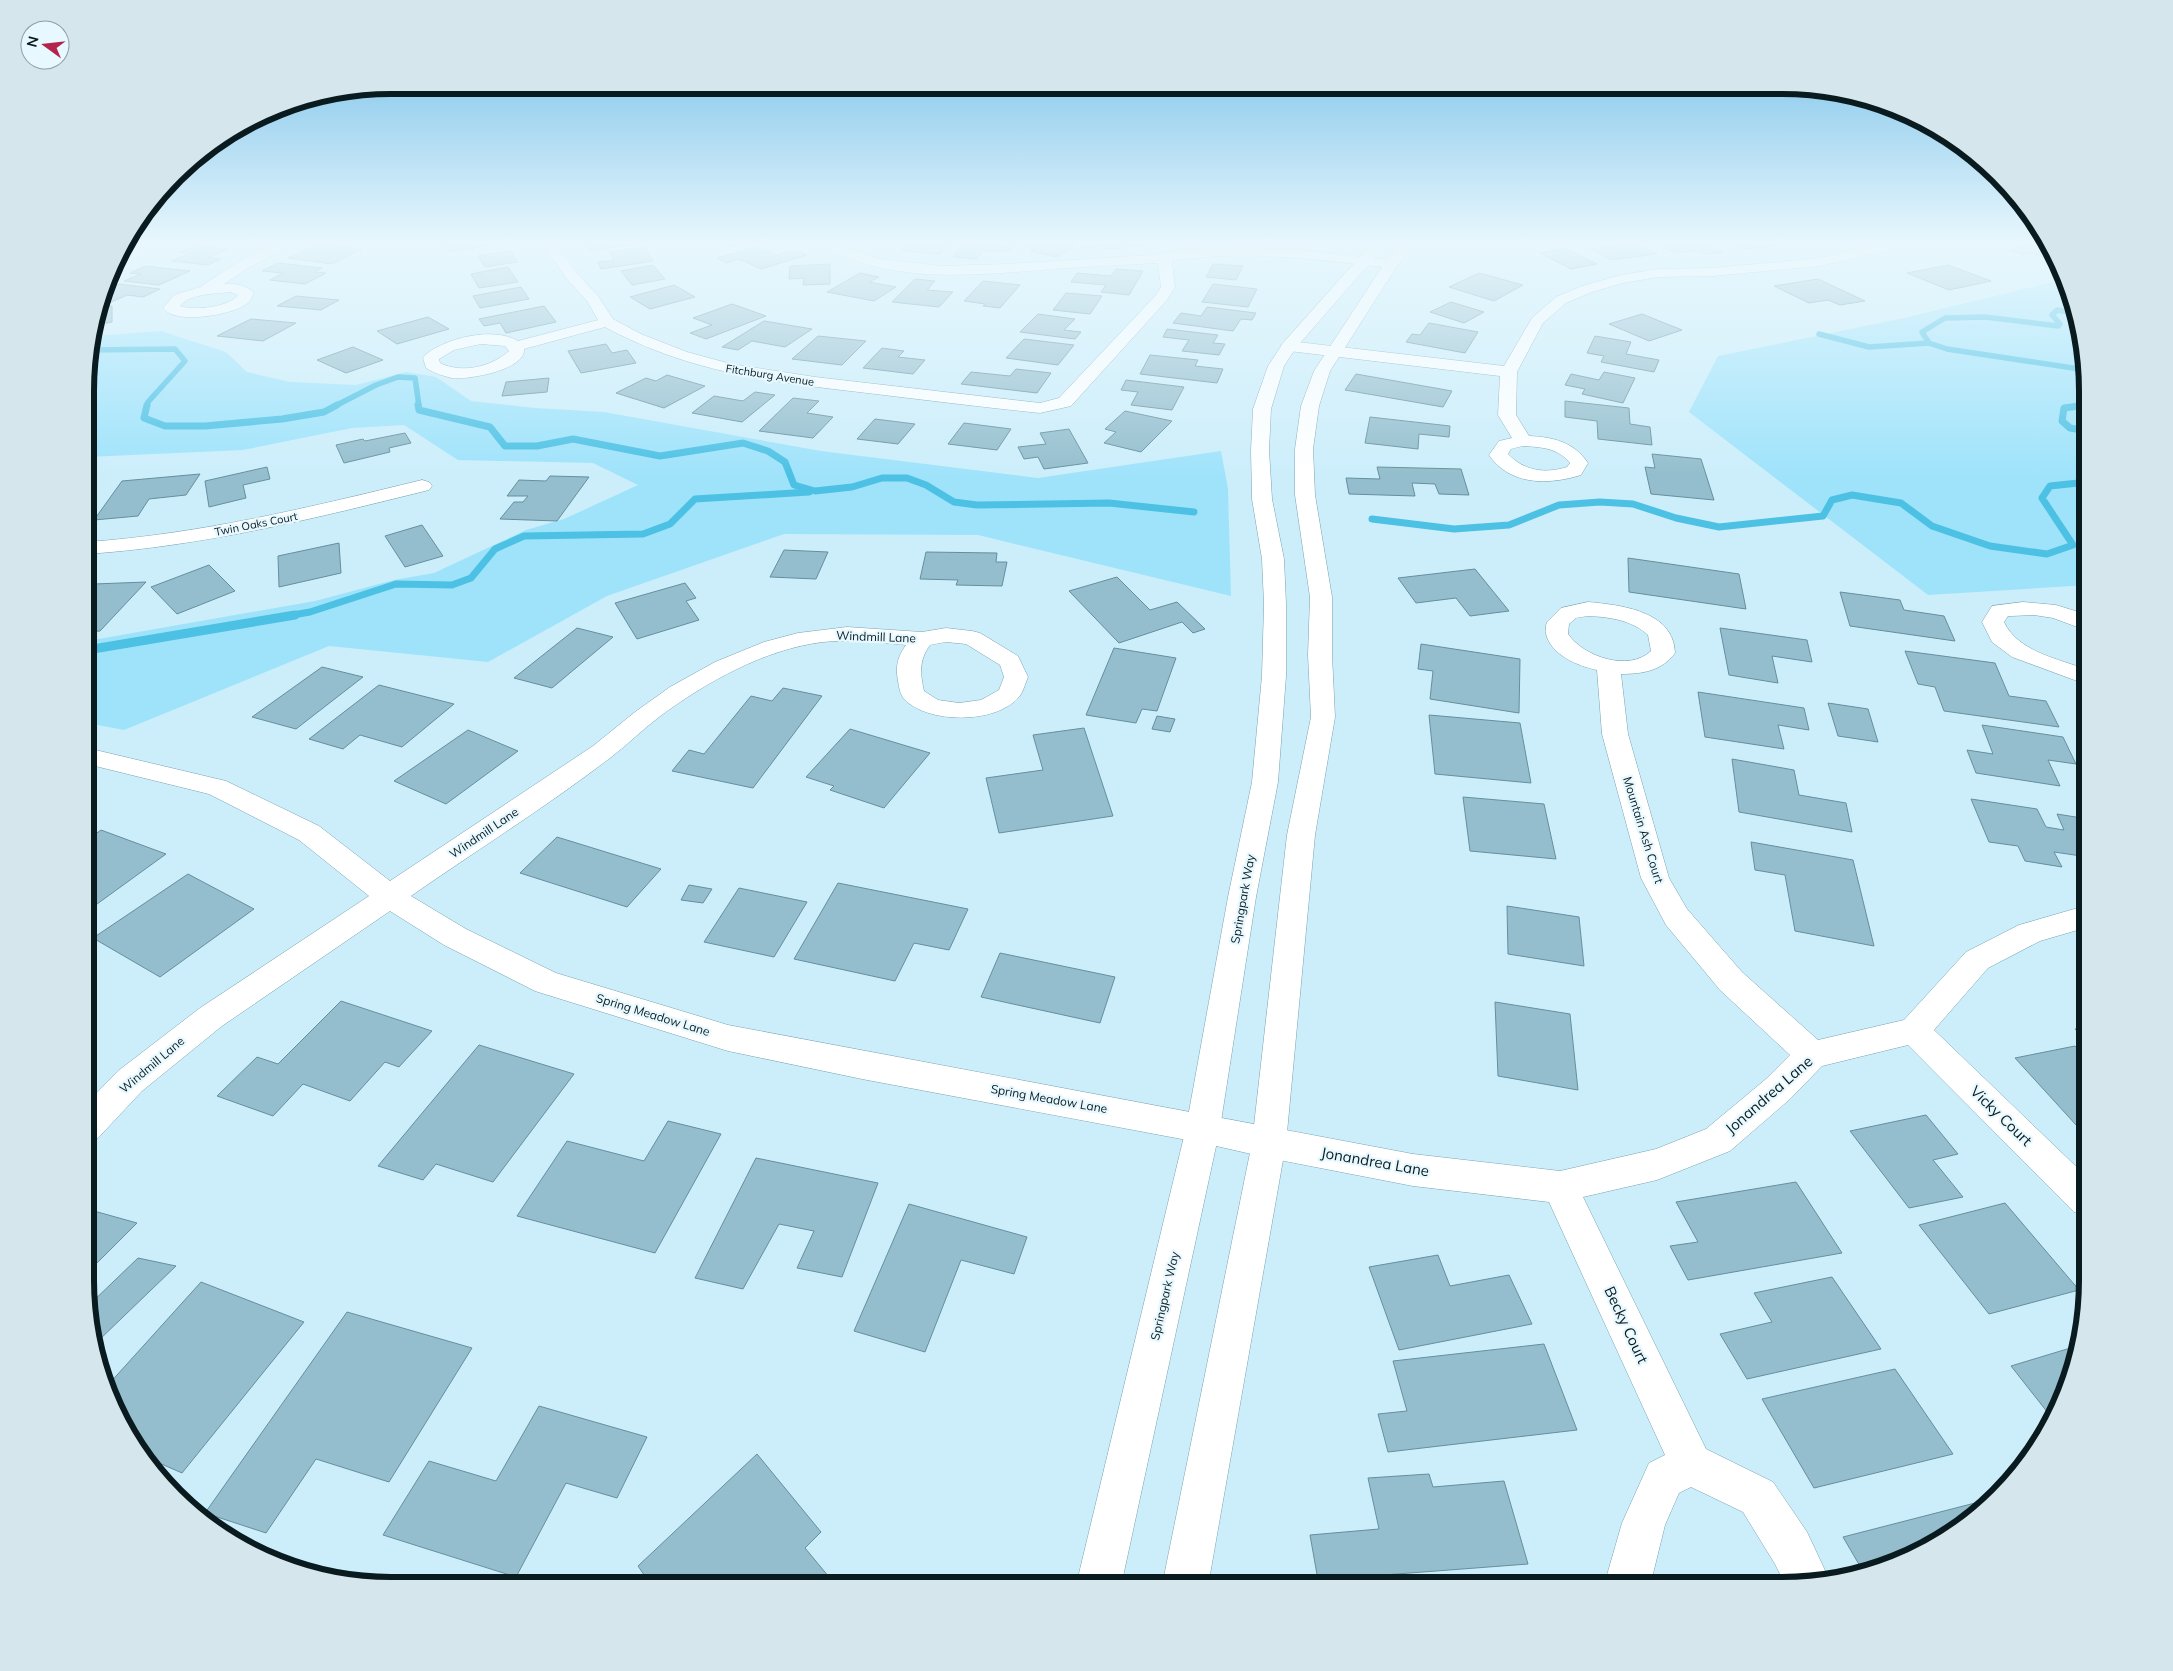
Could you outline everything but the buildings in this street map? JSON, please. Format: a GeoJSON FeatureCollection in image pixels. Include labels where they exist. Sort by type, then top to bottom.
{"type":"FeatureCollection","features":[{"type":"Feature","properties":{"kind":"street","name":"Fitchburg Avenue"},"geometry":{"type":"LineString","coordinates":[[607,322],[635,337],[681,355],[729,369],[815,382],[1040,408],[1065,402],[1141,320]]}},
{"type":"Feature","properties":{"kind":"street","name":"Springpark Way"},"geometry":{"type":"LineString","coordinates":[[1100,1577],[1203,1128],[1242,896],[1265,782],[1274,676],[1274,604],[1273,559],[1262,499],[1260,450],[1262,408],[1276,366],[1289,346],[1315,320]]}},
{"type":"Feature","properties":{"kind":"street","name":"Springpark Way"},"geometry":{"type":"LineString","coordinates":[[1187,1577],[1269,1143],[1301,834],[1322,717],[1320,655],[1322,597],[1305,495],[1304,449],[1310,406],[1322,371],[1334,353],[1349,320]]}},
{"type":"Feature","properties":{"kind":"street"},"geometry":{"type":"LineString","coordinates":[[1523,440],[1508,415],[1509,372],[1538,320]]}},
{"type":"Feature","properties":{"kind":"street"},"geometry":{"type":"LineString","coordinates":[[516,346],[607,322]]}},
{"type":"Feature","properties":{"kind":"street"},"geometry":{"type":"LineString","coordinates":[[1289,346],[1334,353],[1509,372]]}},
{"type":"Feature","properties":{"kind":"street","name":"Twin Oaks Court"},"geometry":{"type":"LineString","coordinates":[[94,548],[115,547],[203,534],[310,513],[422,486]]}},
{"type":"Feature","properties":{"kind":"street"},"geometry":{"type":"LineString","coordinates":[[2079,619],[2050,610],[2021,607],[2000,612],[1993,622],[2000,637],[2020,652],[2079,675]]}},
{"type":"Feature","properties":{"kind":"street","name":"Windmill Lane"},"geometry":{"type":"LineString","coordinates":[[94,1119],[130,1081],[211,1017],[602,752],[658,706],[711,674],[766,649],[804,639],[845,634],[922,639]]}},
{"type":"Feature","properties":{"kind":"street","name":"Mountain Ash Court"},"geometry":{"type":"LineString","coordinates":[[1608,666],[1615,734],[1656,878],[1676,917],[1731,981],[1812,1055]]}},
{"type":"Feature","properties":{"kind":"street","name":"Spring Meadow Lane"},"geometry":{"type":"LineString","coordinates":[[94,758],[217,787],[309,832],[390,897],[455,937],[546,982],[728,1038],[862,1065],[1203,1128],[1269,1143]]}},
{"type":"Feature","properties":{"kind":"street"},"geometry":{"type":"LineString","coordinates":[[1914,1031],[1976,960],[2030,933],[2079,919]]}},
{"type":"Feature","properties":{"kind":"street","name":"Jonandrea Lane"},"geometry":{"type":"LineString","coordinates":[[1269,1143],[1413,1170],[1560,1187],[1657,1164],[1718,1140],[1778,1089],[1812,1055],[1914,1031]]}},
{"type":"Feature","properties":{"kind":"street","name":"Vicky Court"},"geometry":{"type":"LineString","coordinates":[[1914,1031],[2079,1192]]}},
{"type":"Feature","properties":{"kind":"street","name":"Becky Court"},"geometry":{"type":"LineString","coordinates":[[1560,1187],[1691,1464]]}},
{"type":"Feature","properties":{"kind":"street"},"geometry":{"type":"LineString","coordinates":[[1629,1577],[1644,1523],[1664,1478],[1691,1464],[1758,1497],[1791,1548],[1805,1577]]}},
{"type":"Feature","properties":{"kind":"shaded area"},"geometry":{"type":"Polygon","coordinates":[[[1895,320],[2071,320],[2079,371],[2079,586],[1928,595],[1689,412],[1718,356],[1895,320]]]}},
{"type":"Feature","properties":{"kind":"shaded area"},"geometry":{"type":"Polygon","coordinates":[[[161,331],[226,352],[247,372],[290,382],[356,385],[406,372],[436,377],[471,401],[535,408],[604,412],[821,451],[1038,478],[1221,451],[1228,489],[1231,596],[978,535],[784,534],[607,596],[488,662],[329,646],[124,730],[94,724],[94,640],[315,601],[394,580],[434,573],[526,530],[564,519],[638,485],[593,463],[458,460],[404,425],[352,428],[243,450],[94,457],[94,371],[99,336],[161,331]]]}},
{"type":"Feature","properties":{"kind":"waterway"},"geometry":{"type":"LineString","coordinates":[[1929,343],[1922,332],[1942,320]]}},
{"type":"Feature","properties":{"kind":"waterway"},"geometry":{"type":"LineString","coordinates":[[2009,320],[2058,326],[2060,324],[2056,320]]}},
{"type":"Feature","properties":{"kind":"waterway"},"geometry":{"type":"LineString","coordinates":[[1819,334],[1869,347],[1929,343]]}},
{"type":"Feature","properties":{"kind":"waterway"},"geometry":{"type":"LineString","coordinates":[[1929,343],[1947,349],[2079,369]]}},
{"type":"Feature","properties":{"kind":"waterway"},"geometry":{"type":"LineString","coordinates":[[96,350],[175,349],[185,361],[148,402],[147,406]]}},
{"type":"Feature","properties":{"kind":"waterway"},"geometry":{"type":"LineString","coordinates":[[335,406],[376,385],[398,377],[415,378],[419,406]]}},
{"type":"Feature","properties":{"kind":"waterway"},"geometry":{"type":"LineString","coordinates":[[147,405],[144,418],[165,426],[205,426],[282,419],[324,412],[337,405]]}},
{"type":"Feature","properties":{"kind":"waterway"},"geometry":{"type":"LineString","coordinates":[[418,405],[419,410],[490,427],[505,446],[537,446],[573,439],[660,456],[743,443],[768,451],[785,462],[794,485],[815,491],[852,487],[882,478],[907,478],[926,485],[954,502],[977,505],[1109,503],[1194,512]]}},
{"type":"Feature","properties":{"kind":"waterway"},"geometry":{"type":"LineString","coordinates":[[2079,406],[2064,408],[2062,421],[2070,428],[2079,430]]}},
{"type":"Feature","properties":{"kind":"waterway"},"geometry":{"type":"LineString","coordinates":[[1372,519],[1454,529],[1509,525],[1559,505],[1600,502],[1633,504],[1676,518],[1719,527],[1823,516],[1832,500],[1852,495],[1901,503],[1932,526],[1990,546],[2047,554],[2073,545],[2042,498],[2050,486],[2079,483]]}},
{"type":"Feature","properties":{"kind":"waterway"},"geometry":{"type":"LineString","coordinates":[[287,616],[310,612],[396,584],[452,585],[471,578],[495,549],[524,536],[643,534],[670,524],[695,499],[809,492]]}},
{"type":"Feature","properties":{"kind":"waterway"},"geometry":{"type":"LineString","coordinates":[[94,649],[295,615]]}}]}
